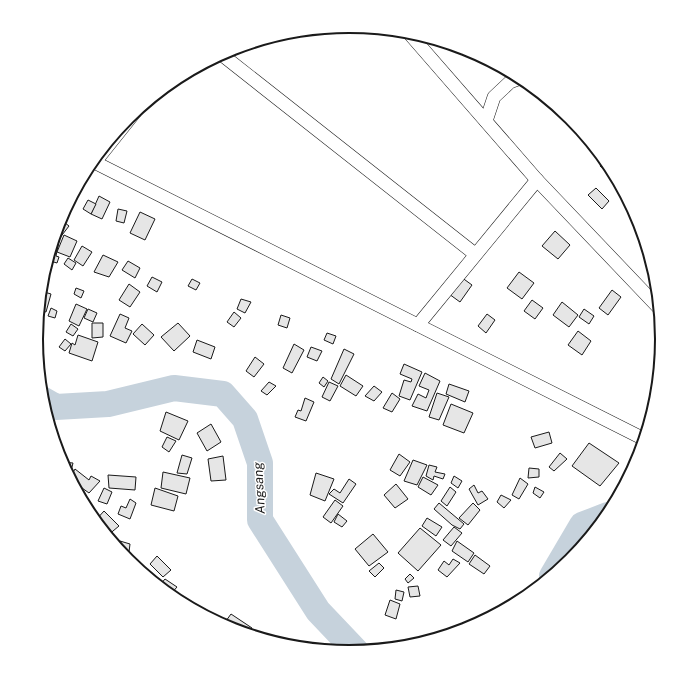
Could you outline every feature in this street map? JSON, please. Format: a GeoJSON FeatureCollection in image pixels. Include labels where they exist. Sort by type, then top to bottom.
{"type":"FeatureCollection","features":[{"type":"Feature","properties":{"kind":"street"},"geometry":{"type":"LineString","coordinates":[[415,40],[538,180],[652,301]]}},
{"type":"Feature","properties":{"kind":"street"},"geometry":{"type":"LineString","coordinates":[[227,59],[475,254]]}},
{"type":"Feature","properties":{"kind":"street"},"geometry":{"type":"LineString","coordinates":[[486,121],[494,97],[513,81]]}},
{"type":"Feature","properties":{"kind":"street"},"geometry":{"type":"LineString","coordinates":[[99,163],[639,437]]}},
{"type":"Feature","properties":{"kind":"street"},"geometry":{"type":"LineString","coordinates":[[418,325],[475,254],[538,180]]}},
{"type":"Feature","properties":{"kind":"building"},"geometry":{"type":"Polygon","coordinates":[[[596,188],[609,201],[602,209],[588,195],[596,188]]]}},
{"type":"Feature","properties":{"kind":"building"},"geometry":{"type":"Polygon","coordinates":[[[99,196],[110,202],[102,219],[91,214],[99,196]]]}},
{"type":"Feature","properties":{"kind":"building"},"geometry":{"type":"Polygon","coordinates":[[[88,200],[96,204],[91,214],[83,209],[88,200]]]}},
{"type":"Feature","properties":{"kind":"building"},"geometry":{"type":"Polygon","coordinates":[[[118,209],[127,211],[124,223],[116,221],[118,209]]]}},
{"type":"Feature","properties":{"kind":"building"},"geometry":{"type":"Polygon","coordinates":[[[140,212],[155,219],[145,240],[130,233],[140,212]]]}},
{"type":"Feature","properties":{"kind":"building"},"geometry":{"type":"Polygon","coordinates":[[[66,223],[69,226],[60,237],[66,223]]]}},
{"type":"Feature","properties":{"kind":"building"},"geometry":{"type":"Polygon","coordinates":[[[555,231],[570,245],[558,259],[542,246],[555,231]]]}},
{"type":"Feature","properties":{"kind":"building"},"geometry":{"type":"Polygon","coordinates":[[[64,235],[77,241],[70,257],[57,252],[64,235]]]}},
{"type":"Feature","properties":{"kind":"building"},"geometry":{"type":"Polygon","coordinates":[[[59,241],[56,256],[59,257],[57,263],[53,262],[59,241]]]}},
{"type":"Feature","properties":{"kind":"building"},"geometry":{"type":"Polygon","coordinates":[[[82,246],[92,252],[83,266],[74,260],[82,246]]]}},
{"type":"Feature","properties":{"kind":"building"},"geometry":{"type":"Polygon","coordinates":[[[103,255],[118,262],[109,277],[94,272],[103,255]]]}},
{"type":"Feature","properties":{"kind":"building"},"geometry":{"type":"Polygon","coordinates":[[[68,258],[76,263],[72,270],[64,264],[68,258]]]}},
{"type":"Feature","properties":{"kind":"building"},"geometry":{"type":"Polygon","coordinates":[[[128,261],[140,268],[135,278],[122,270],[128,261]]]}},
{"type":"Feature","properties":{"kind":"building"},"geometry":{"type":"Polygon","coordinates":[[[519,272],[534,283],[522,299],[507,288],[519,272]]]}},
{"type":"Feature","properties":{"kind":"building"},"geometry":{"type":"Polygon","coordinates":[[[152,277],[162,282],[157,292],[147,286],[152,277]]]}},
{"type":"Feature","properties":{"kind":"building"},"geometry":{"type":"Polygon","coordinates":[[[461,277],[472,285],[460,302],[449,294],[461,277]]]}},
{"type":"Feature","properties":{"kind":"building"},"geometry":{"type":"Polygon","coordinates":[[[192,279],[200,283],[196,290],[188,286],[192,279]]]}},
{"type":"Feature","properties":{"kind":"building"},"geometry":{"type":"Polygon","coordinates":[[[129,284],[140,292],[130,307],[119,300],[129,284]]]}},
{"type":"Feature","properties":{"kind":"building"},"geometry":{"type":"Polygon","coordinates":[[[76,288],[84,291],[81,298],[74,294],[76,288]]]}},
{"type":"Feature","properties":{"kind":"building"},"geometry":{"type":"Polygon","coordinates":[[[612,290],[621,297],[608,315],[599,308],[612,290]]]}},
{"type":"Feature","properties":{"kind":"building"},"geometry":{"type":"Polygon","coordinates":[[[47,293],[51,294],[46,312],[45,312],[47,293]]]}},
{"type":"Feature","properties":{"kind":"building"},"geometry":{"type":"Polygon","coordinates":[[[241,299],[251,302],[245,313],[237,309],[241,299]]]}},
{"type":"Feature","properties":{"kind":"building"},"geometry":{"type":"Polygon","coordinates":[[[532,300],[543,308],[535,319],[524,311],[532,300]]]}},
{"type":"Feature","properties":{"kind":"building"},"geometry":{"type":"Polygon","coordinates":[[[562,302],[578,315],[569,327],[553,315],[562,302]]]}},
{"type":"Feature","properties":{"kind":"building"},"geometry":{"type":"Polygon","coordinates":[[[76,304],[87,309],[79,326],[69,321],[76,304]]]}},
{"type":"Feature","properties":{"kind":"building"},"geometry":{"type":"Polygon","coordinates":[[[51,308],[57,311],[55,318],[48,316],[51,308]]]}},
{"type":"Feature","properties":{"kind":"building"},"geometry":{"type":"Polygon","coordinates":[[[88,309],[97,313],[93,322],[84,318],[88,309]]]}},
{"type":"Feature","properties":{"kind":"building"},"geometry":{"type":"Polygon","coordinates":[[[584,309],[594,316],[589,324],[579,317],[584,309]]]}},
{"type":"Feature","properties":{"kind":"building"},"geometry":{"type":"Polygon","coordinates":[[[234,312],[241,318],[234,327],[227,322],[234,312]]]}},
{"type":"Feature","properties":{"kind":"building"},"geometry":{"type":"Polygon","coordinates":[[[120,314],[129,318],[125,328],[132,331],[126,343],[110,336],[120,314]]]}},
{"type":"Feature","properties":{"kind":"building"},"geometry":{"type":"Polygon","coordinates":[[[487,314],[495,320],[486,333],[478,326],[487,314]]]}},
{"type":"Feature","properties":{"kind":"building"},"geometry":{"type":"Polygon","coordinates":[[[281,315],[290,318],[287,328],[278,325],[281,315]]]}},
{"type":"Feature","properties":{"kind":"building"},"geometry":{"type":"Polygon","coordinates":[[[92,323],[103,323],[103,337],[92,338],[92,323]]]}},
{"type":"Feature","properties":{"kind":"building"},"geometry":{"type":"Polygon","coordinates":[[[178,323],[190,336],[174,351],[161,337],[178,323]]]}},
{"type":"Feature","properties":{"kind":"building"},"geometry":{"type":"Polygon","coordinates":[[[71,324],[78,329],[73,336],[66,332],[71,324]]]}},
{"type":"Feature","properties":{"kind":"building"},"geometry":{"type":"Polygon","coordinates":[[[142,324],[154,335],[145,345],[133,334],[142,324]]]}},
{"type":"Feature","properties":{"kind":"building"},"geometry":{"type":"Polygon","coordinates":[[[578,331],[591,341],[582,355],[568,345],[578,331]]]}},
{"type":"Feature","properties":{"kind":"building"},"geometry":{"type":"Polygon","coordinates":[[[327,333],[336,336],[333,344],[324,340],[327,333]]]}},
{"type":"Feature","properties":{"kind":"building"},"geometry":{"type":"Polygon","coordinates":[[[78,335],[98,342],[92,361],[69,353],[72,343],[75,345],[78,335]]]}},
{"type":"Feature","properties":{"kind":"building"},"geometry":{"type":"Polygon","coordinates":[[[65,339],[71,344],[65,351],[59,347],[65,339]]]}},
{"type":"Feature","properties":{"kind":"building"},"geometry":{"type":"Polygon","coordinates":[[[197,340],[215,347],[211,359],[193,352],[197,340]]]}},
{"type":"Feature","properties":{"kind":"building"},"geometry":{"type":"Polygon","coordinates":[[[294,344],[304,350],[292,373],[283,368],[294,344]]]}},
{"type":"Feature","properties":{"kind":"building"},"geometry":{"type":"Polygon","coordinates":[[[311,347],[322,351],[317,361],[307,357],[311,347]]]}},
{"type":"Feature","properties":{"kind":"building"},"geometry":{"type":"Polygon","coordinates":[[[344,349],[354,354],[339,384],[331,379],[344,349]]]}},
{"type":"Feature","properties":{"kind":"building"},"geometry":{"type":"Polygon","coordinates":[[[255,357],[264,364],[254,377],[246,371],[255,357]]]}},
{"type":"Feature","properties":{"kind":"building"},"geometry":{"type":"Polygon","coordinates":[[[404,364],[422,372],[410,400],[399,396],[404,380],[411,382],[412,379],[400,374],[404,364]]]}},
{"type":"Feature","properties":{"kind":"building"},"geometry":{"type":"Polygon","coordinates":[[[425,373],[440,381],[427,411],[412,406],[418,394],[426,398],[429,390],[419,386],[425,373]]]}},
{"type":"Feature","properties":{"kind":"building"},"geometry":{"type":"Polygon","coordinates":[[[346,375],[363,386],[356,396],[340,386],[346,375]]]}},
{"type":"Feature","properties":{"kind":"building"},"geometry":{"type":"Polygon","coordinates":[[[323,377],[328,381],[324,387],[319,383],[323,377]]]}},
{"type":"Feature","properties":{"kind":"building"},"geometry":{"type":"Polygon","coordinates":[[[269,382],[276,386],[267,395],[261,391],[269,382]]]}},
{"type":"Feature","properties":{"kind":"building"},"geometry":{"type":"Polygon","coordinates":[[[329,382],[338,386],[330,401],[322,397],[329,382]]]}},
{"type":"Feature","properties":{"kind":"building"},"geometry":{"type":"Polygon","coordinates":[[[449,384],[469,391],[465,402],[446,394],[449,384]]]}},
{"type":"Feature","properties":{"kind":"building"},"geometry":{"type":"Polygon","coordinates":[[[374,386],[382,392],[374,401],[365,396],[374,386]]]}},
{"type":"Feature","properties":{"kind":"building"},"geometry":{"type":"Polygon","coordinates":[[[392,393],[400,399],[392,412],[383,408],[392,393]]]}},
{"type":"Feature","properties":{"kind":"building"},"geometry":{"type":"Polygon","coordinates":[[[437,393],[449,397],[439,420],[429,417],[437,393]]]}},
{"type":"Feature","properties":{"kind":"building"},"geometry":{"type":"Polygon","coordinates":[[[305,398],[314,402],[306,421],[295,417],[298,410],[301,411],[305,398]]]}},
{"type":"Feature","properties":{"kind":"building"},"geometry":{"type":"Polygon","coordinates":[[[451,404],[473,413],[464,433],[443,425],[451,404]]]}},
{"type":"Feature","properties":{"kind":"building"},"geometry":{"type":"Polygon","coordinates":[[[166,412],[188,421],[179,440],[160,431],[166,412]]]}},
{"type":"Feature","properties":{"kind":"building"},"geometry":{"type":"Polygon","coordinates":[[[211,424],[221,442],[207,451],[197,433],[211,424]]]}},
{"type":"Feature","properties":{"kind":"building"},"geometry":{"type":"Polygon","coordinates":[[[549,432],[552,443],[535,448],[531,437],[549,432]]]}},
{"type":"Feature","properties":{"kind":"building"},"geometry":{"type":"Polygon","coordinates":[[[167,437],[176,441],[169,452],[162,447],[167,437]]]}},
{"type":"Feature","properties":{"kind":"building"},"geometry":{"type":"Polygon","coordinates":[[[589,443],[619,463],[600,486],[572,466],[589,443]]]}},
{"type":"Feature","properties":{"kind":"building"},"geometry":{"type":"Polygon","coordinates":[[[560,453],[567,459],[554,471],[549,467],[560,453]]]}},
{"type":"Feature","properties":{"kind":"building"},"geometry":{"type":"Polygon","coordinates":[[[399,454],[410,462],[400,476],[390,470],[399,454]]]}},
{"type":"Feature","properties":{"kind":"building"},"geometry":{"type":"Polygon","coordinates":[[[182,455],[192,458],[187,474],[177,473],[182,455]]]}},
{"type":"Feature","properties":{"kind":"building"},"geometry":{"type":"Polygon","coordinates":[[[223,456],[226,480],[211,481],[208,459],[223,456]]]}},
{"type":"Feature","properties":{"kind":"building"},"geometry":{"type":"Polygon","coordinates":[[[413,460],[427,465],[417,485],[404,481],[413,460]]]}},
{"type":"Feature","properties":{"kind":"building"},"geometry":{"type":"Polygon","coordinates":[[[429,465],[437,467],[435,472],[445,474],[443,479],[434,476],[433,480],[426,476],[429,465]]]}},
{"type":"Feature","properties":{"kind":"building"},"geometry":{"type":"Polygon","coordinates":[[[529,468],[539,469],[539,477],[528,478],[529,468]]]}},
{"type":"Feature","properties":{"kind":"building"},"geometry":{"type":"Polygon","coordinates":[[[75,469],[89,480],[91,476],[100,481],[89,493],[82,488],[74,471],[75,469]]]}},
{"type":"Feature","properties":{"kind":"building"},"geometry":{"type":"Polygon","coordinates":[[[163,472],[190,478],[186,494],[161,488],[163,472]]]}},
{"type":"Feature","properties":{"kind":"building"},"geometry":{"type":"Polygon","coordinates":[[[316,473],[334,479],[325,501],[310,495],[316,473]]]}},
{"type":"Feature","properties":{"kind":"building"},"geometry":{"type":"Polygon","coordinates":[[[108,475],[136,477],[135,490],[109,488],[108,475]]]}},
{"type":"Feature","properties":{"kind":"building"},"geometry":{"type":"Polygon","coordinates":[[[454,476],[462,481],[458,488],[451,483],[454,476]]]}},
{"type":"Feature","properties":{"kind":"building"},"geometry":{"type":"Polygon","coordinates":[[[423,477],[438,485],[431,495],[418,487],[423,477]]]}},
{"type":"Feature","properties":{"kind":"building"},"geometry":{"type":"Polygon","coordinates":[[[520,478],[528,484],[519,499],[512,495],[520,478]]]}},
{"type":"Feature","properties":{"kind":"building"},"geometry":{"type":"Polygon","coordinates":[[[349,479],[356,484],[343,503],[329,494],[334,489],[340,493],[349,479]]]}},
{"type":"Feature","properties":{"kind":"building"},"geometry":{"type":"Polygon","coordinates":[[[396,484],[408,499],[395,508],[384,495],[396,484]]]}},
{"type":"Feature","properties":{"kind":"building"},"geometry":{"type":"Polygon","coordinates":[[[474,485],[478,493],[482,491],[488,499],[478,505],[469,489],[474,485]]]}},
{"type":"Feature","properties":{"kind":"building"},"geometry":{"type":"Polygon","coordinates":[[[450,487],[456,492],[447,506],[441,501],[450,487]]]}},
{"type":"Feature","properties":{"kind":"building"},"geometry":{"type":"Polygon","coordinates":[[[535,487],[544,492],[540,498],[533,493],[535,487]]]}},
{"type":"Feature","properties":{"kind":"building"},"geometry":{"type":"Polygon","coordinates":[[[104,488],[112,492],[107,504],[98,501],[104,488]]]}},
{"type":"Feature","properties":{"kind":"building"},"geometry":{"type":"Polygon","coordinates":[[[155,488],[178,496],[174,511],[151,505],[155,488]]]}},
{"type":"Feature","properties":{"kind":"building"},"geometry":{"type":"Polygon","coordinates":[[[501,495],[511,500],[504,508],[497,502],[501,495]]]}},
{"type":"Feature","properties":{"kind":"building"},"geometry":{"type":"Polygon","coordinates":[[[130,499],[136,503],[130,519],[118,514],[121,506],[126,508],[130,499]]]}},
{"type":"Feature","properties":{"kind":"building"},"geometry":{"type":"Polygon","coordinates":[[[335,500],[343,506],[331,523],[323,517],[335,500]]]}},
{"type":"Feature","properties":{"kind":"building"},"geometry":{"type":"Polygon","coordinates":[[[439,503],[464,524],[460,529],[452,525],[434,509],[439,503]]]}},
{"type":"Feature","properties":{"kind":"building"},"geometry":{"type":"Polygon","coordinates":[[[473,503],[480,510],[468,525],[459,518],[473,503]]]}},
{"type":"Feature","properties":{"kind":"building"},"geometry":{"type":"Polygon","coordinates":[[[104,511],[119,526],[112,532],[100,516],[104,511]]]}},
{"type":"Feature","properties":{"kind":"building"},"geometry":{"type":"Polygon","coordinates":[[[338,514],[347,521],[342,527],[334,522],[338,514]]]}},
{"type":"Feature","properties":{"kind":"building"},"geometry":{"type":"Polygon","coordinates":[[[427,518],[442,527],[436,536],[422,526],[427,518]]]}},
{"type":"Feature","properties":{"kind":"building"},"geometry":{"type":"Polygon","coordinates":[[[454,527],[462,533],[451,546],[443,540],[454,527]]]}},
{"type":"Feature","properties":{"kind":"building"},"geometry":{"type":"Polygon","coordinates":[[[420,528],[441,545],[418,571],[398,553],[420,528]]]}},
{"type":"Feature","properties":{"kind":"building"},"geometry":{"type":"Polygon","coordinates":[[[373,534],[388,552],[369,566],[355,549],[373,534]]]}},
{"type":"Feature","properties":{"kind":"building"},"geometry":{"type":"Polygon","coordinates":[[[457,541],[474,553],[468,562],[452,551],[457,541]]]}},
{"type":"Feature","properties":{"kind":"building"},"geometry":{"type":"Polygon","coordinates":[[[120,542],[130,544],[129,551],[120,542]]]}},
{"type":"Feature","properties":{"kind":"building"},"geometry":{"type":"Polygon","coordinates":[[[475,555],[490,566],[484,574],[469,564],[475,555]]]}},
{"type":"Feature","properties":{"kind":"building"},"geometry":{"type":"Polygon","coordinates":[[[157,556],[171,570],[163,577],[150,564],[157,556]]]}},
{"type":"Feature","properties":{"kind":"building"},"geometry":{"type":"Polygon","coordinates":[[[453,559],[460,563],[447,577],[438,570],[444,561],[449,565],[453,559]]]}},
{"type":"Feature","properties":{"kind":"building"},"geometry":{"type":"Polygon","coordinates":[[[379,563],[384,568],[375,577],[369,571],[379,563]]]}},
{"type":"Feature","properties":{"kind":"building"},"geometry":{"type":"Polygon","coordinates":[[[410,574],[414,578],[408,583],[405,579],[410,574]]]}},
{"type":"Feature","properties":{"kind":"building"},"geometry":{"type":"Polygon","coordinates":[[[165,579],[177,587],[174,590],[163,582],[165,579]]]}},
{"type":"Feature","properties":{"kind":"building"},"geometry":{"type":"Polygon","coordinates":[[[418,586],[420,596],[410,597],[408,587],[418,586]]]}},
{"type":"Feature","properties":{"kind":"building"},"geometry":{"type":"Polygon","coordinates":[[[396,590],[404,592],[402,601],[395,599],[396,590]]]}},
{"type":"Feature","properties":{"kind":"building"},"geometry":{"type":"Polygon","coordinates":[[[390,600],[400,604],[396,619],[385,615],[390,600]]]}},
{"type":"Feature","properties":{"kind":"building"},"geometry":{"type":"Polygon","coordinates":[[[231,614],[252,628],[251,629],[227,620],[231,614]]]}},
{"type":"Feature","properties":{"kind":"waterway","name":"Angsang"},"geometry":{"type":"LineString","coordinates":[[50,404],[56,407],[108,404],[174,388],[223,394],[245,419],[260,463],[260,520],[318,611],[350,645]]}},
{"type":"Feature","properties":{"kind":"waterway","name":"Angsang"},"geometry":{"type":"LineString","coordinates":[[563,557],[582,525],[596,520]]}}]}
